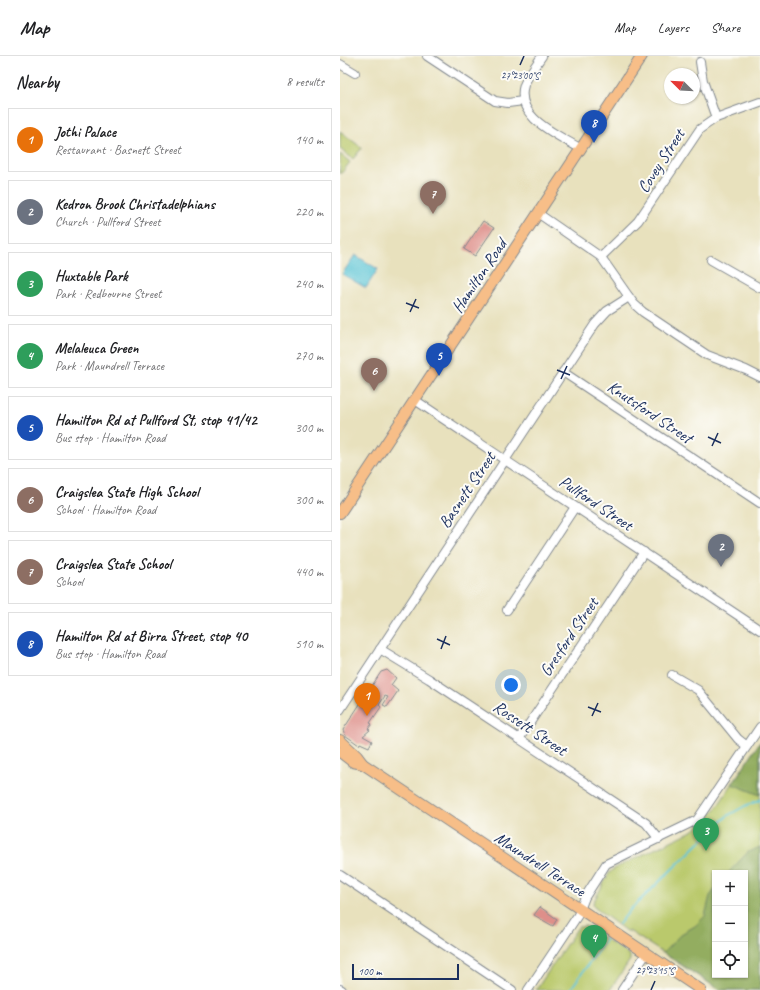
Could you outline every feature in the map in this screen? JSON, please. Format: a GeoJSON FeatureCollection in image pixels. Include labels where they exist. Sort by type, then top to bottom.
{"type":"FeatureCollection","features":[{"type":"Feature","properties":{"kind":"main road","name":"Hamilton Road"},"geometry":{"type":"LineString","coordinates":[[340,513],[642,56]]}},
{"type":"Feature","properties":{"kind":"main road","name":"Maundrell Terrace"},"geometry":{"type":"LineString","coordinates":[[340,740],[357,756],[363,764],[701,990]]}},
{"type":"Feature","properties":{"kind":"main road","name":"Maundrell Terrace"},"geometry":{"type":"LineString","coordinates":[[340,752],[353,762],[363,764]]}},
{"type":"Feature","properties":{"kind":"street"},"geometry":{"type":"LineString","coordinates":[[427,56],[495,101],[508,103],[523,101]]}},
{"type":"Feature","properties":{"kind":"street"},"geometry":{"type":"LineString","coordinates":[[542,56],[525,84],[523,101],[527,110],[535,119],[581,149]]}},
{"type":"Feature","properties":{"kind":"street"},"geometry":{"type":"LineString","coordinates":[[700,62],[703,81],[716,118]]}},
{"type":"Feature","properties":{"kind":"street"},"geometry":{"type":"LineString","coordinates":[[340,64],[355,73]]}},
{"type":"Feature","properties":{"kind":"street","name":"Covey Street"},"geometry":{"type":"LineString","coordinates":[[601,257],[638,221],[696,133],[716,118],[760,102]]}},
{"type":"Feature","properties":{"kind":"street"},"geometry":{"type":"LineString","coordinates":[[539,214],[601,257],[629,297],[643,312],[707,355],[760,377]]}},
{"type":"Feature","properties":{"kind":"street"},"geometry":{"type":"LineString","coordinates":[[711,260],[760,288]]}},
{"type":"Feature","properties":{"kind":"street","name":"Basnett Street"},"geometry":{"type":"LineString","coordinates":[[340,710],[599,319],[629,297]]}},
{"type":"Feature","properties":{"kind":"street","name":"Knutsford Street"},"geometry":{"type":"LineString","coordinates":[[563,372],[760,503]]}},
{"type":"Feature","properties":{"kind":"street","name":"Pullford Street"},"geometry":{"type":"LineString","coordinates":[[415,400],[760,630]]}},
{"type":"Feature","properties":{"kind":"street"},"geometry":{"type":"LineString","coordinates":[[507,610],[575,507]]}},
{"type":"Feature","properties":{"kind":"street","name":"Gresford Street"},"geometry":{"type":"LineString","coordinates":[[519,739],[644,552]]}},
{"type":"Feature","properties":{"kind":"street","name":"Rossett Street"},"geometry":{"type":"LineString","coordinates":[[380,649],[646,823],[659,839]]}},
{"type":"Feature","properties":{"kind":"street"},"geometry":{"type":"LineString","coordinates":[[672,675],[698,690],[735,736],[747,746]]}},
{"type":"Feature","properties":{"kind":"street"},"geometry":{"type":"LineString","coordinates":[[528,990],[580,909],[606,864],[697,820],[760,727]]}},
{"type":"Feature","properties":{"kind":"street"},"geometry":{"type":"LineString","coordinates":[[340,875],[512,990]]}},
{"type":"Feature","properties":{"kind":"street"},"geometry":{"type":"LineString","coordinates":[[622,990],[646,954]]}},
{"type":"Feature","properties":{"kind":"green space"},"geometry":{"type":"Polygon","coordinates":[[[340,131],[362,148],[353,159],[340,149],[340,131]]]}},
{"type":"Feature","properties":{"kind":"green space"},"geometry":{"type":"Polygon","coordinates":[[[340,154],[350,162],[341,174],[340,173],[340,154]]]}},
{"type":"Feature","properties":{"kind":"green space"},"geometry":{"type":"Polygon","coordinates":[[[760,742],[760,990],[720,990],[629,931],[626,931],[594,907],[593,903],[609,873],[615,868],[694,830],[715,810],[760,742]]]}},
{"type":"Feature","properties":{"kind":"green space"},"geometry":{"type":"Polygon","coordinates":[[[760,742],[760,795],[732,784],[760,742]]]}},
{"type":"Feature","properties":{"kind":"green space"},"geometry":{"type":"Polygon","coordinates":[[[760,847],[760,990],[720,990],[663,953],[681,934],[695,926],[705,916],[712,893],[712,978],[748,978],[748,870],[731,870],[748,852],[760,847]]]}},
{"type":"Feature","properties":{"kind":"green space"},"geometry":{"type":"Polygon","coordinates":[[[585,926],[630,955],[630,960],[610,990],[536,990],[578,927],[585,926]]]}},
{"type":"Feature","properties":{"kind":"water"},"geometry":{"type":"Polygon","coordinates":[[[355,255],[378,269],[366,288],[342,274],[355,255]]]}},
{"type":"Feature","properties":{"kind":"building"},"geometry":{"type":"Polygon","coordinates":[[[483,221],[494,228],[475,256],[464,249],[483,221]]]}},
{"type":"Feature","properties":{"kind":"building"},"geometry":{"type":"Polygon","coordinates":[[[387,670],[396,678],[391,685],[398,691],[387,707],[383,705],[388,697],[385,696],[379,705],[381,707],[370,723],[372,724],[368,729],[370,730],[363,736],[372,741],[369,747],[360,743],[359,745],[345,735],[343,730],[381,672],[387,670]]]}},
{"type":"Feature","properties":{"kind":"building"},"geometry":{"type":"Polygon","coordinates":[[[540,907],[557,919],[553,926],[534,915],[540,907]]]}},
{"type":"Feature","properties":{"kind":"waterway"},"geometry":{"type":"LineString","coordinates":[[619,924],[630,910],[727,816],[760,800]]}},
{"type":"Feature","properties":{"kind":"waterway"},"geometry":{"type":"LineString","coordinates":[[570,990],[606,939]]}},
{"type":"Feature","properties":{"kind":"place","name":"Hamilton Rd at Birra Street, stop 40"},"geometry":{"type":"Point","coordinates":[594,143]}},
{"type":"Feature","properties":{"kind":"place","name":"Craigslea State School"},"geometry":{"type":"Point","coordinates":[433,214]}},
{"type":"Feature","properties":{"kind":"place","name":"Hamilton Rd at Pullford St, stop 41/42"},"geometry":{"type":"Point","coordinates":[439,376]}},
{"type":"Feature","properties":{"kind":"place","name":"Craigslea State High School"},"geometry":{"type":"Point","coordinates":[374,391]}},
{"type":"Feature","properties":{"kind":"place","name":"Kedron Brook Christadelphians"},"geometry":{"type":"Point","coordinates":[721,567]}},
{"type":"Feature","properties":{"kind":"place","name":"Jothi Palace"},"geometry":{"type":"Point","coordinates":[367,716]}},
{"type":"Feature","properties":{"kind":"place","name":"Huxtable Park"},"geometry":{"type":"Point","coordinates":[706,851]}},
{"type":"Feature","properties":{"kind":"place","name":"Melaleuca Green"},"geometry":{"type":"Point","coordinates":[594,958]}}]}
